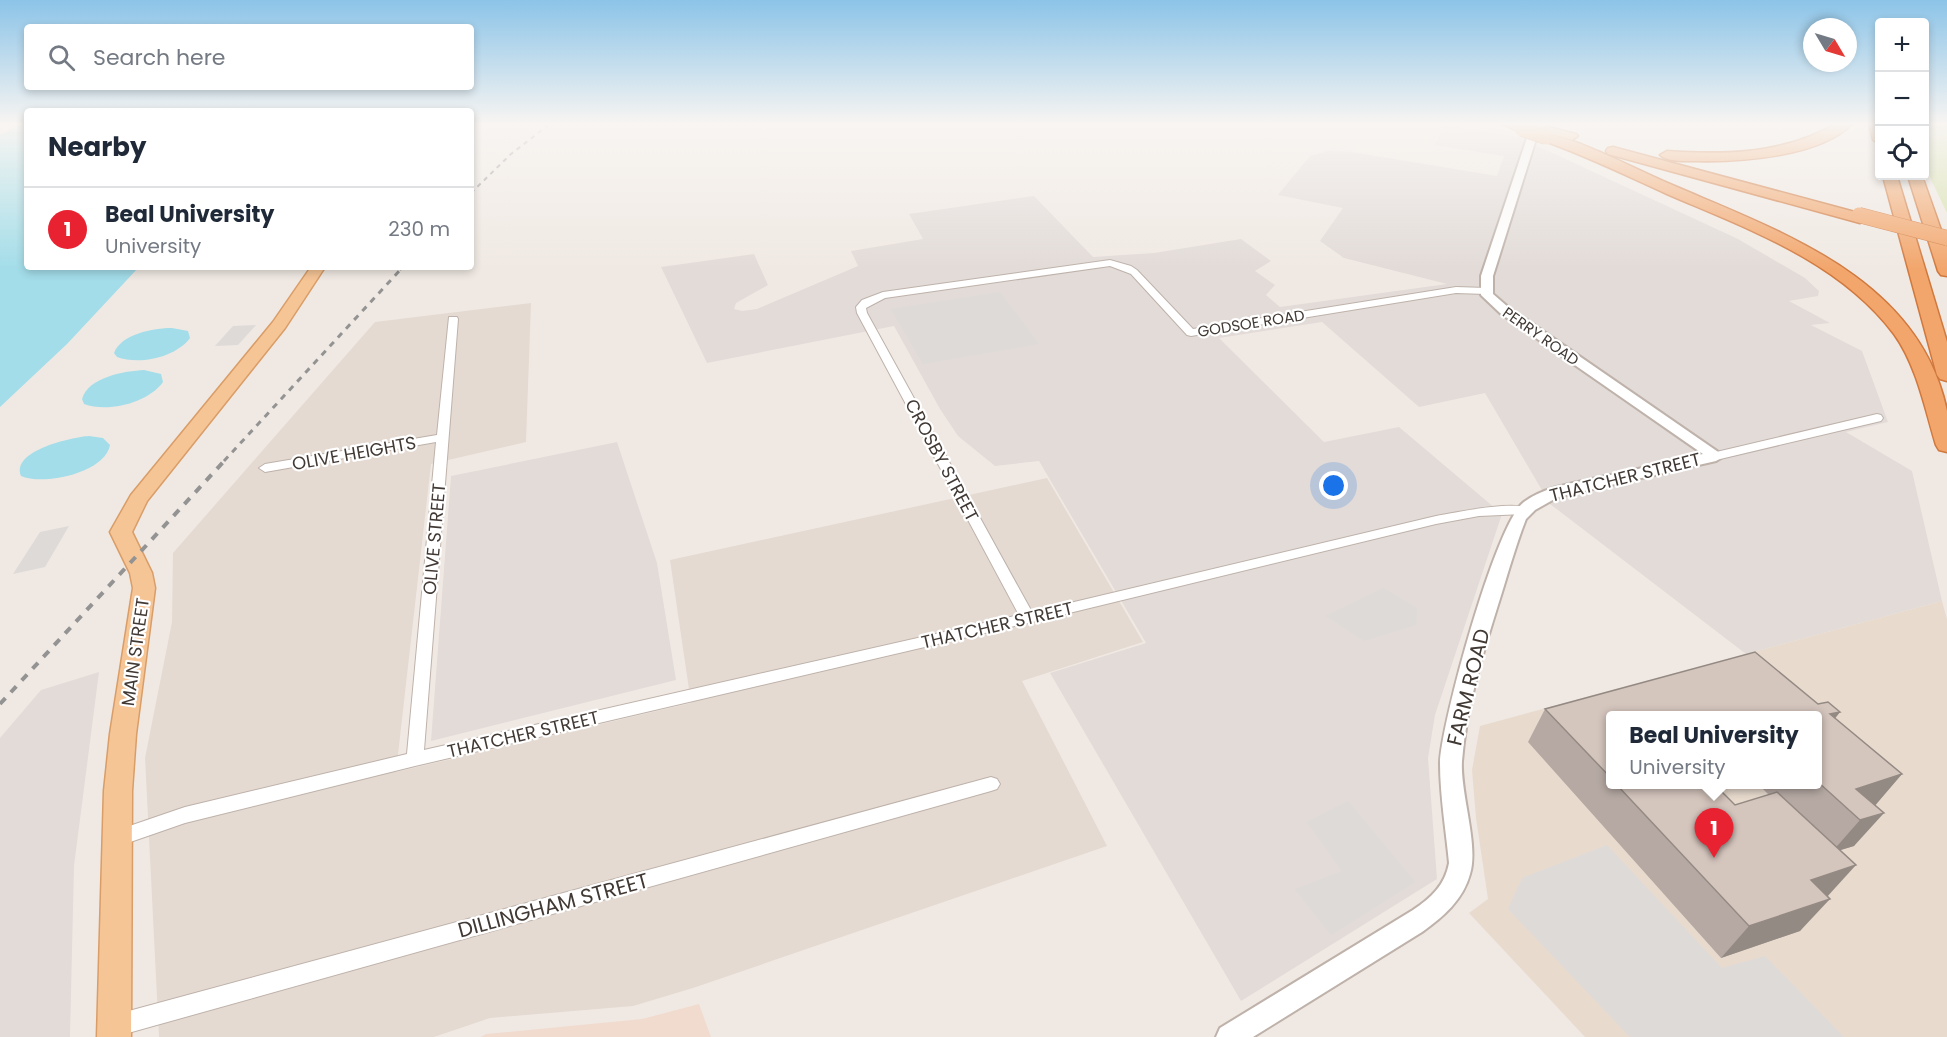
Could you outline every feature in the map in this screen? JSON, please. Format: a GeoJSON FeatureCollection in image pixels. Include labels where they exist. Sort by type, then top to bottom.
{"type":"FeatureCollection","features":[{"type":"Feature","properties":{"kind":"highway"},"geometry":{"type":"LineString","coordinates":[[1633,171],[1766,233],[1819,261],[1853,284],[1887,315],[1908,341],[1926,380],[1947,445]]}},
{"type":"Feature","properties":{"kind":"highway"},"geometry":{"type":"LineString","coordinates":[[1693,171],[1947,240]]}},
{"type":"Feature","properties":{"kind":"highway"},"geometry":{"type":"LineString","coordinates":[[1698,171],[1860,217]]}},
{"type":"Feature","properties":{"kind":"highway"},"geometry":{"type":"LineString","coordinates":[[1891,180],[1947,375]]}},
{"type":"Feature","properties":{"kind":"highway"},"geometry":{"type":"LineString","coordinates":[[1916,180],[1947,271]]}},
{"type":"Feature","properties":{"kind":"highway"},"geometry":{"type":"LineString","coordinates":[[1923,201],[1947,240]]}},
{"type":"Feature","properties":{"kind":"main road","name":"MAIN STREET"},"geometry":{"type":"LineString","coordinates":[[114,1031],[116,839],[123,734],[144,588],[141,573],[121,532],[138,499],[279,326],[318,270]]}},
{"type":"Feature","properties":{"kind":"street","name":"PERRY ROAD"},"geometry":{"type":"LineString","coordinates":[[1528,171],[1491,262],[1486,291],[1492,301],[1716,456]]}},
{"type":"Feature","properties":{"kind":"street","name":"GODSOE ROAD"},"geometry":{"type":"LineString","coordinates":[[866,302],[884,295],[1110,263],[1134,272],[1191,333],[1456,290],[1486,291]]}},
{"type":"Feature","properties":{"kind":"street","name":"CROSBY STREET"},"geometry":{"type":"LineString","coordinates":[[866,302],[861,307],[862,313],[1028,618]]}},
{"type":"Feature","properties":{"kind":"street","name":"OLIVE STREET"},"geometry":{"type":"LineString","coordinates":[[415,759],[453,320]]}},
{"type":"Feature","properties":{"kind":"street","name":"THATCHER STREET"},"geometry":{"type":"LineString","coordinates":[[116,839],[185,815],[415,759],[1028,618],[1456,516],[1479,512],[1524,510],[1540,498],[1553,493],[1877,418]]}},
{"type":"Feature","properties":{"kind":"street","name":"OLIVE HEIGHTS"},"geometry":{"type":"LineString","coordinates":[[265,468],[444,438]]}},
{"type":"Feature","properties":{"kind":"street","name":"FARM ROAD"},"geometry":{"type":"LineString","coordinates":[[1229,1037],[1420,919],[1446,898],[1452,889],[1460,872],[1461,863],[1451,764],[1455,726],[1473,655],[1508,541],[1524,510]]}},
{"type":"Feature","properties":{"kind":"street","name":"DILLINGHAM STREET"},"geometry":{"type":"LineString","coordinates":[[114,1031],[991,784]]}},
{"type":"Feature","properties":{"kind":"shaded area"},"geometry":{"type":"Polygon","coordinates":[[[1297,171],[1469,171],[1497,176],[1499,171],[1592,171],[1738,239],[1805,278],[1819,291],[1818,296],[1789,301],[1830,323],[1811,325],[1862,351],[1888,422],[1846,432],[1912,471],[1942,601],[1746,654],[1550,504],[1485,393],[1419,407],[1322,322],[1219,338],[1324,442],[1399,427],[1502,514],[1435,715],[1428,758],[1437,879],[1241,1001],[1050,673],[1146,643],[1039,461],[995,466],[958,436],[940,409],[894,326],[707,363],[661,267],[754,254],[768,285],[736,303],[734,309],[742,311],[757,309],[858,266],[851,251],[923,239],[909,214],[1034,196],[1093,257],[1154,253],[1241,239],[1271,261],[1255,271],[1275,285],[1266,295],[1280,307],[1447,284],[1344,258],[1320,241],[1343,208],[1278,195],[1297,171]]]}},
{"type":"Feature","properties":{"kind":"shaded area"},"geometry":{"type":"Polygon","coordinates":[[[1000,292],[1039,344],[923,364],[891,309],[1000,292]]]}},
{"type":"Feature","properties":{"kind":"shaded area"},"geometry":{"type":"Polygon","coordinates":[[[531,303],[526,442],[431,464],[396,772],[691,703],[670,560],[1047,478],[1143,642],[1022,681],[1107,846],[693,988],[633,1006],[490,1018],[434,1037],[159,1037],[145,758],[172,622],[173,553],[375,322],[531,303]]]}},
{"type":"Feature","properties":{"kind":"shaded area"},"geometry":{"type":"Polygon","coordinates":[[[256,325],[238,345],[215,346],[233,326],[256,325]]]}},
{"type":"Feature","properties":{"kind":"shaded area"},"geometry":{"type":"Polygon","coordinates":[[[617,442],[657,563],[676,680],[431,741],[451,476],[617,442]]]}},
{"type":"Feature","properties":{"kind":"shaded area"},"geometry":{"type":"Polygon","coordinates":[[[69,526],[45,567],[13,574],[40,532],[69,526]]]}},
{"type":"Feature","properties":{"kind":"shaded area"},"geometry":{"type":"Polygon","coordinates":[[[1383,588],[1417,608],[1416,625],[1364,641],[1326,616],[1383,588]]]}},
{"type":"Feature","properties":{"kind":"shaded area"},"geometry":{"type":"Polygon","coordinates":[[[1942,601],[1947,619],[1947,1037],[1585,1037],[1469,913],[1488,899],[1476,818],[1472,770],[1480,726],[1942,601]]]}},
{"type":"Feature","properties":{"kind":"shaded area"},"geometry":{"type":"Polygon","coordinates":[[[99,672],[74,866],[70,1037],[0,1037],[0,738],[41,690],[99,672]]]}},
{"type":"Feature","properties":{"kind":"shaded area"},"geometry":{"type":"Polygon","coordinates":[[[1348,801],[1415,882],[1331,935],[1295,889],[1342,871],[1307,822],[1348,801]]]}},
{"type":"Feature","properties":{"kind":"shaded area"},"geometry":{"type":"Polygon","coordinates":[[[1607,845],[1722,968],[1765,956],[1844,1037],[1630,1037],[1508,909],[1522,878],[1607,845]]]}},
{"type":"Feature","properties":{"kind":"shaded area"},"geometry":{"type":"Polygon","coordinates":[[[699,1004],[711,1037],[481,1037],[486,1034],[642,1019],[699,1004]]]}},
{"type":"Feature","properties":{"kind":"green space"},"geometry":{"type":"Polygon","coordinates":[[[1929,171],[1947,171],[1947,213],[1929,171]]]}},
{"type":"Feature","properties":{"kind":"water"},"geometry":{"type":"Polygon","coordinates":[[[0,171],[24,171],[24,270],[136,270],[67,344],[0,407],[0,171]]]}},
{"type":"Feature","properties":{"kind":"water"},"geometry":{"type":"Polygon","coordinates":[[[172,328],[188,331],[190,338],[175,351],[166,355],[136,360],[117,357],[114,353],[123,341],[138,333],[172,328]]]}},
{"type":"Feature","properties":{"kind":"water"},"geometry":{"type":"Polygon","coordinates":[[[144,370],[161,374],[163,382],[148,396],[116,407],[84,404],[82,399],[86,391],[99,380],[144,370]]]}},
{"type":"Feature","properties":{"kind":"water"},"geometry":{"type":"Polygon","coordinates":[[[89,436],[103,438],[110,445],[106,455],[97,463],[72,475],[58,478],[31,479],[21,476],[20,467],[33,453],[70,439],[89,436]]]}},
{"type":"Feature","properties":{"kind":"building"},"geometry":{"type":"Polygon","coordinates":[[[1755,652],[1818,704],[1828,702],[1840,712],[1830,714],[1902,774],[1856,789],[1884,813],[1860,820],[1822,786],[1822,711],[1606,711],[1606,773],[1545,709],[1755,652]]]}},
{"type":"Feature","properties":{"kind":"building"},"geometry":{"type":"Polygon","coordinates":[[[1621,789],[1719,789],[1735,805],[1777,792],[1856,865],[1811,880],[1830,899],[1749,926],[1621,789]]]}},
{"type":"Feature","properties":{"kind":"railway"},"geometry":{"type":"LineString","coordinates":[[474,190],[493,171]]}},
{"type":"Feature","properties":{"kind":"railway"},"geometry":{"type":"LineString","coordinates":[[224,461],[400,270]]}},
{"type":"Feature","properties":{"kind":"railway"},"geometry":{"type":"LineString","coordinates":[[0,704],[226,459]]}},
{"type":"Feature","properties":{"kind":"place","name":"Beal University"},"geometry":{"type":"Point","coordinates":[1714,858]}}]}
